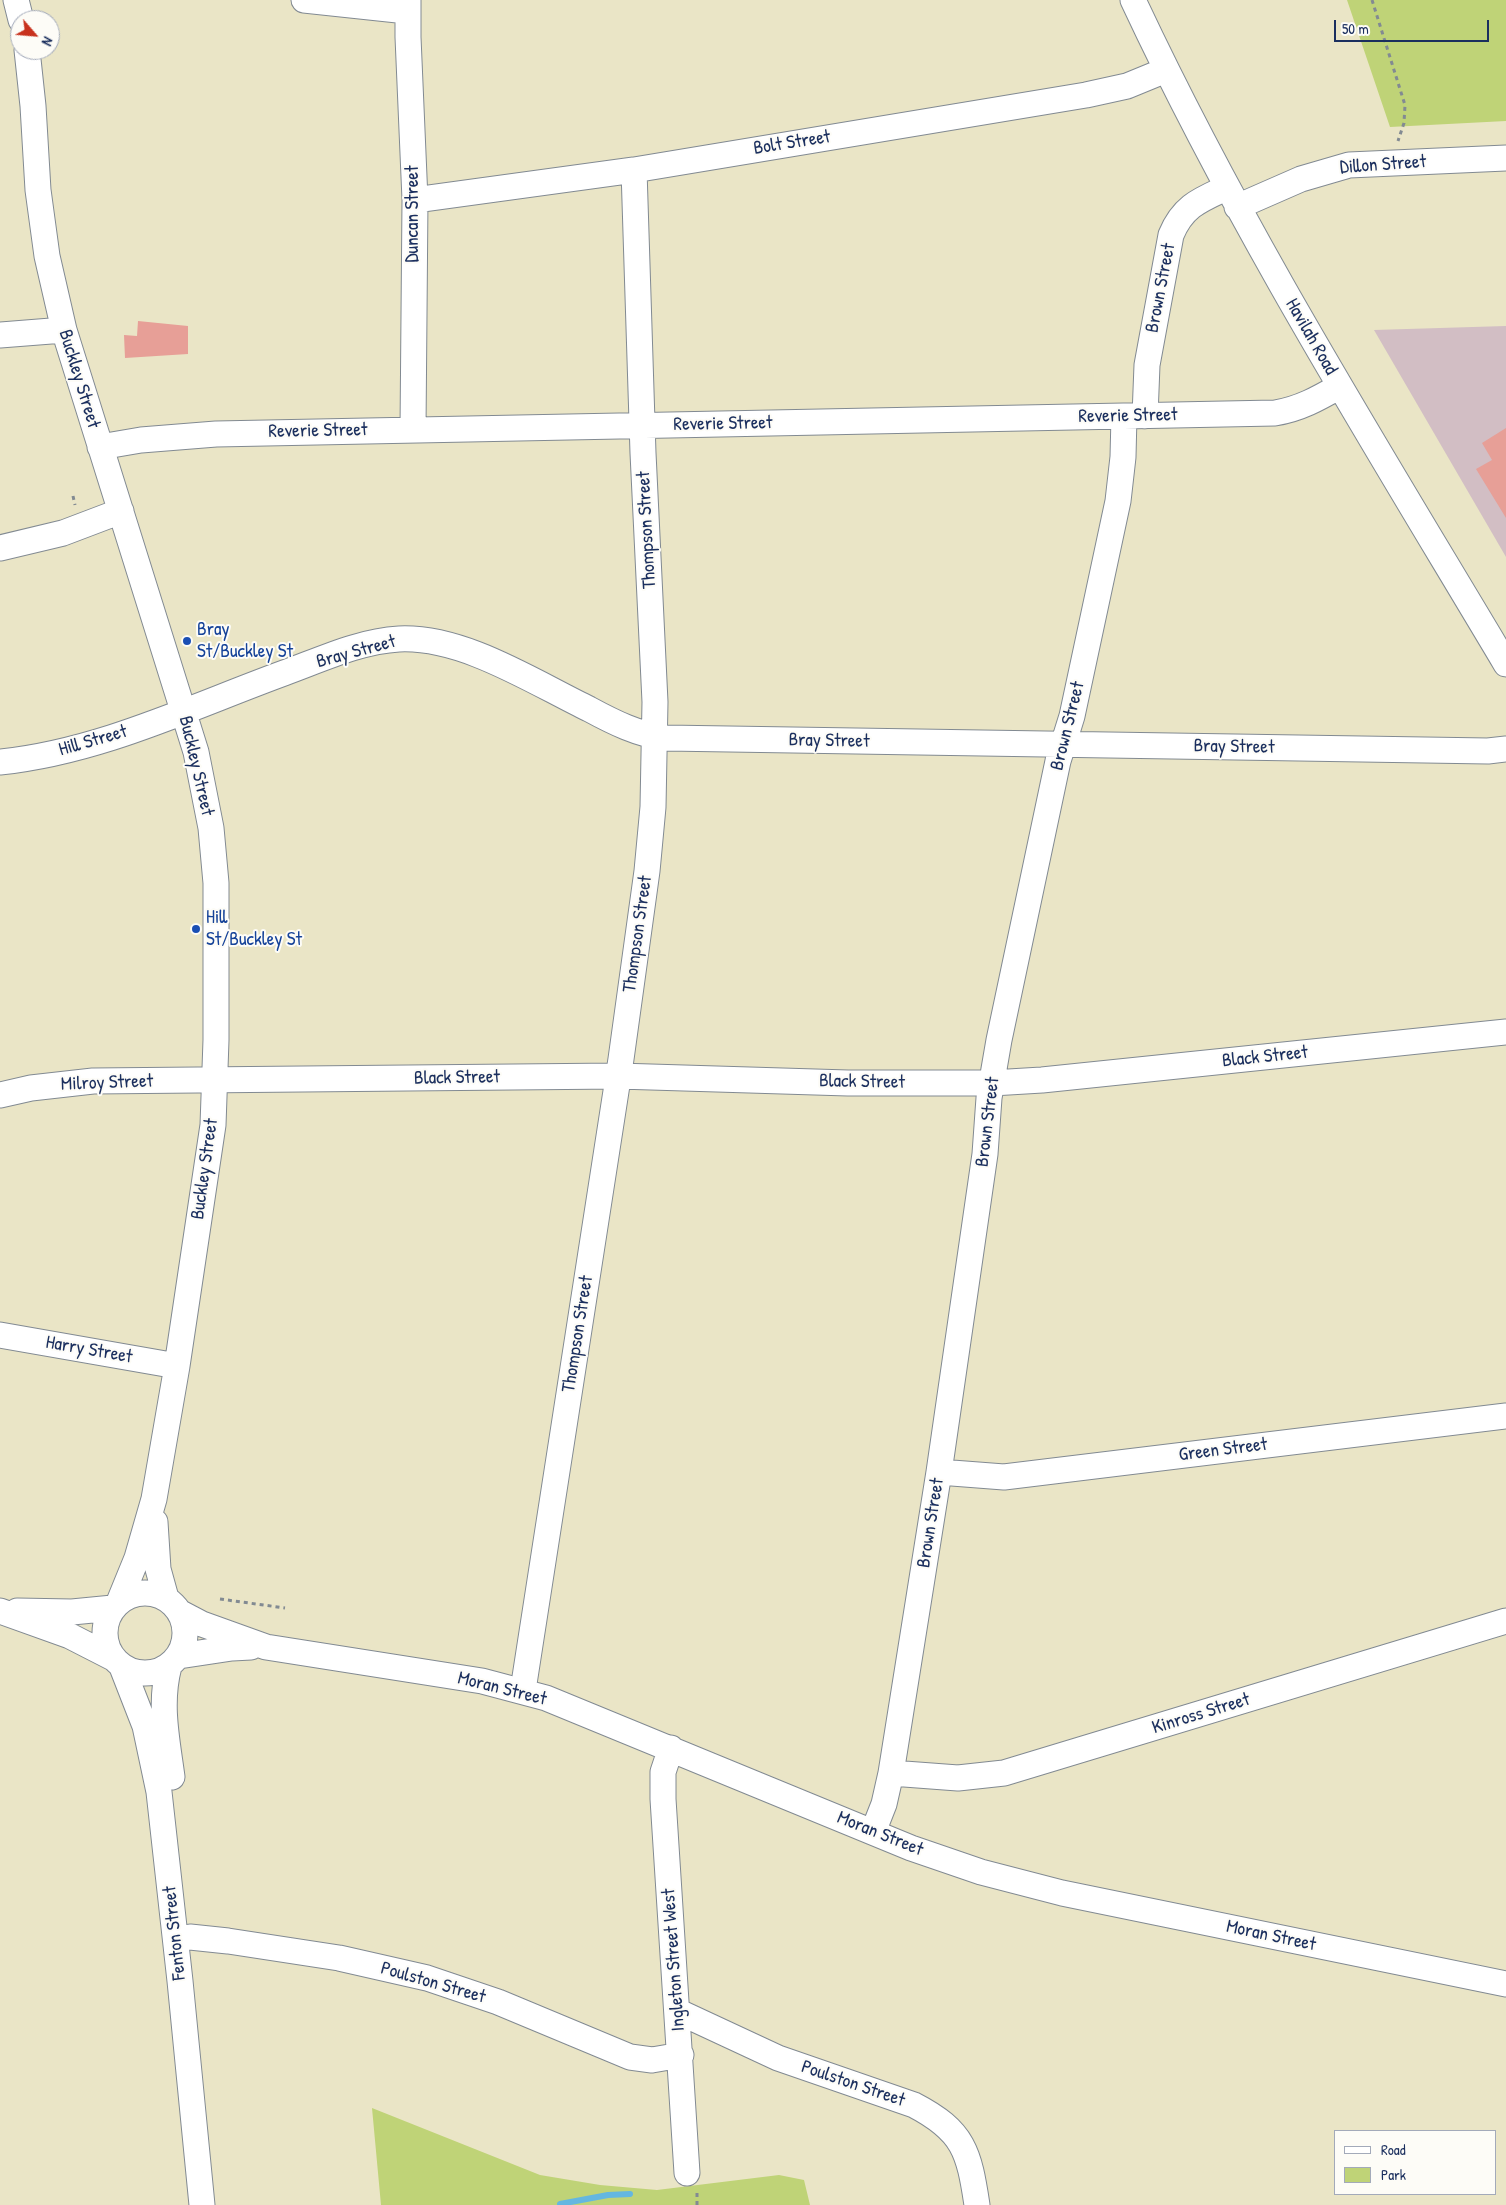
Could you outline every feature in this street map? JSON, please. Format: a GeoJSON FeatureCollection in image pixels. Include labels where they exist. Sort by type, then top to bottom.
{"type":"FeatureCollection","features":[{"type":"Feature","properties":{"kind":"street"},"geometry":{"type":"LineString","coordinates":[[304,0],[408,5]]}},
{"type":"Feature","properties":{"kind":"street","name":"Havilah Road"},"geometry":{"type":"LineString","coordinates":[[1133,0],[1166,70],[1232,198],[1340,386],[1506,664]]}},
{"type":"Feature","properties":{"kind":"street","name":"Duncan Street"},"geometry":{"type":"LineString","coordinates":[[408,5],[415,200],[413,429]]}},
{"type":"Feature","properties":{"kind":"street","name":"Buckley Street"},"geometry":{"type":"LineString","coordinates":[[28,60],[41,226],[64,330],[196,752],[205,792],[216,883],[215,1081],[212,1124],[177,1366],[154,1499],[137,1558],[116,1605]]}},
{"type":"Feature","properties":{"kind":"street","name":"Bolt Street"},"geometry":{"type":"LineString","coordinates":[[415,200],[634,170],[1086,95],[1127,86],[1166,70]]}},
{"type":"Feature","properties":{"kind":"street","name":"Dillon Street"},"geometry":{"type":"LineString","coordinates":[[1232,198],[1325,170],[1349,165],[1506,158]]}},
{"type":"Feature","properties":{"kind":"street","name":"Thompson Street"},"geometry":{"type":"LineString","coordinates":[[522,1690],[618,1076],[647,871],[653,806],[656,736],[642,426],[634,170]]}},
{"type":"Feature","properties":{"kind":"street","name":"Brown Street"},"geometry":{"type":"LineString","coordinates":[[873,1832],[884,1804],[891,1773],[939,1472],[985,1154],[992,1084],[1004,1012],[1063,744],[1072,716],[1118,501],[1123,457],[1147,365],[1171,235],[1176,222],[1188,208],[1232,198]]}},
{"type":"Feature","properties":{"kind":"street"},"geometry":{"type":"LineString","coordinates":[[0,335],[64,330]]}},
{"type":"Feature","properties":{"kind":"street","name":"Reverie Street"},"geometry":{"type":"LineString","coordinates":[[100,447],[112,443],[190,435],[1275,413],[1304,405],[1340,386]]}},
{"type":"Feature","properties":{"kind":"street"},"geometry":{"type":"LineString","coordinates":[[0,548],[63,533],[121,511]]}},
{"type":"Feature","properties":{"kind":"street","name":"Bray Street"},"geometry":{"type":"LineString","coordinates":[[184,712],[262,681],[349,650],[399,639],[425,640],[457,648],[489,660],[605,718],[656,736],[676,738],[1488,751],[1506,749]]}},
{"type":"Feature","properties":{"kind":"street","name":"Hill Street"},"geometry":{"type":"LineString","coordinates":[[0,762],[85,746],[184,712]]}},
{"type":"Feature","properties":{"kind":"street","name":"Black Street"},"geometry":{"type":"LineString","coordinates":[[215,1081],[618,1076],[848,1083],[992,1084],[1506,1032]]}},
{"type":"Feature","properties":{"kind":"street","name":"Milroy Street"},"geometry":{"type":"LineString","coordinates":[[0,1095],[31,1088],[93,1082],[215,1081]]}},
{"type":"Feature","properties":{"kind":"street","name":"Harry Street"},"geometry":{"type":"LineString","coordinates":[[0,1335],[177,1366]]}},
{"type":"Feature","properties":{"kind":"street","name":"Green Street"},"geometry":{"type":"LineString","coordinates":[[939,1472],[1004,1477],[1506,1416]]}},
{"type":"Feature","properties":{"kind":"street","name":"Buckley Street"},"geometry":{"type":"LineString","coordinates":[[154,1499],[156,1553],[173,1606]]}},
{"type":"Feature","properties":{"kind":"street"},"geometry":{"type":"LineString","coordinates":[[0,1610],[70,1636],[117,1663],[133,1672],[146,1674],[158,1672],[174,1661],[184,1646],[184,1624],[173,1606],[154,1594],[142,1592],[130,1595],[116,1605],[106,1620],[104,1633],[106,1646],[117,1663]]}},
{"type":"Feature","properties":{"kind":"street"},"geometry":{"type":"LineString","coordinates":[[0,1610],[72,1612],[116,1605]]}},
{"type":"Feature","properties":{"kind":"street","name":"Moran Street"},"geometry":{"type":"LineString","coordinates":[[173,1606],[202,1624],[266,1647]]}},
{"type":"Feature","properties":{"kind":"street","name":"Kinross Street"},"geometry":{"type":"LineString","coordinates":[[891,1773],[958,1778],[1004,1773],[1506,1621]]}},
{"type":"Feature","properties":{"kind":"street","name":"Moran Street"},"geometry":{"type":"LineString","coordinates":[[174,1661],[232,1648],[266,1647],[482,1681],[522,1690],[574,1708],[873,1832],[946,1860],[1020,1883],[1506,1984]]}},
{"type":"Feature","properties":{"kind":"street","name":"Fenton Street"},"geometry":{"type":"LineString","coordinates":[[174,1661],[163,1700],[165,1731],[177,1808],[183,1938],[202,2205]]}},
{"type":"Feature","properties":{"kind":"street","name":"Fenton Street"},"geometry":{"type":"LineString","coordinates":[[117,1663],[144,1726],[155,1767],[183,1938],[218,2205]]}},
{"type":"Feature","properties":{"kind":"street","name":"Ingleton Street West"},"geometry":{"type":"LineString","coordinates":[[671,1748],[663,1772],[663,1799],[688,2173]]}},
{"type":"Feature","properties":{"kind":"street","name":"Poulston Street"},"geometry":{"type":"LineString","coordinates":[[183,1938],[228,1941],[385,1967],[427,1978],[498,2002],[630,2057],[652,2060],[681,2055]]}},
{"type":"Feature","properties":{"kind":"street","name":"Poulston Street"},"geometry":{"type":"LineString","coordinates":[[677,2011],[778,2058],[914,2105],[928,2112],[943,2123],[958,2139],[966,2153],[971,2169],[977,2205]]}},
{"type":"Feature","properties":{"kind":"path"},"geometry":{"type":"LineString","coordinates":[[1372,0],[1405,105],[1404,123],[1399,139],[1382,164]]}},
{"type":"Feature","properties":{"kind":"path"},"geometry":{"type":"LineString","coordinates":[[220,1599],[286,1608]]}},
{"type":"Feature","properties":{"kind":"shaded area"},"geometry":{"type":"Polygon","coordinates":[[[1506,326],[1506,557],[1374,330],[1506,326]]]}},
{"type":"Feature","properties":{"kind":"green space"},"geometry":{"type":"Polygon","coordinates":[[[1347,0],[1506,0],[1506,121],[1390,127],[1347,0]]]}},
{"type":"Feature","properties":{"kind":"green space"},"geometry":{"type":"Polygon","coordinates":[[[372,2108],[540,2175],[600,2185],[657,2190],[779,2175],[804,2180],[810,2205],[381,2205],[372,2108]]]}},
{"type":"Feature","properties":{"kind":"building"},"geometry":{"type":"Polygon","coordinates":[[[138,321],[188,326],[188,354],[125,358],[124,335],[137,336],[138,321]]]}},
{"type":"Feature","properties":{"kind":"building"},"geometry":{"type":"Polygon","coordinates":[[[1506,428],[1506,518],[1476,469],[1492,460],[1482,443],[1506,428]]]}},
{"type":"Feature","properties":{"kind":"waterway"},"geometry":{"type":"LineString","coordinates":[[560,2204],[608,2195],[630,2194]]}},
{"type":"Feature","properties":{"kind":"place","name":"Bray St/Buckley St"},"geometry":{"type":"Point","coordinates":[187,641]}},
{"type":"Feature","properties":{"kind":"place","name":"Hill St/Buckley St"},"geometry":{"type":"Point","coordinates":[196,929]}}]}
